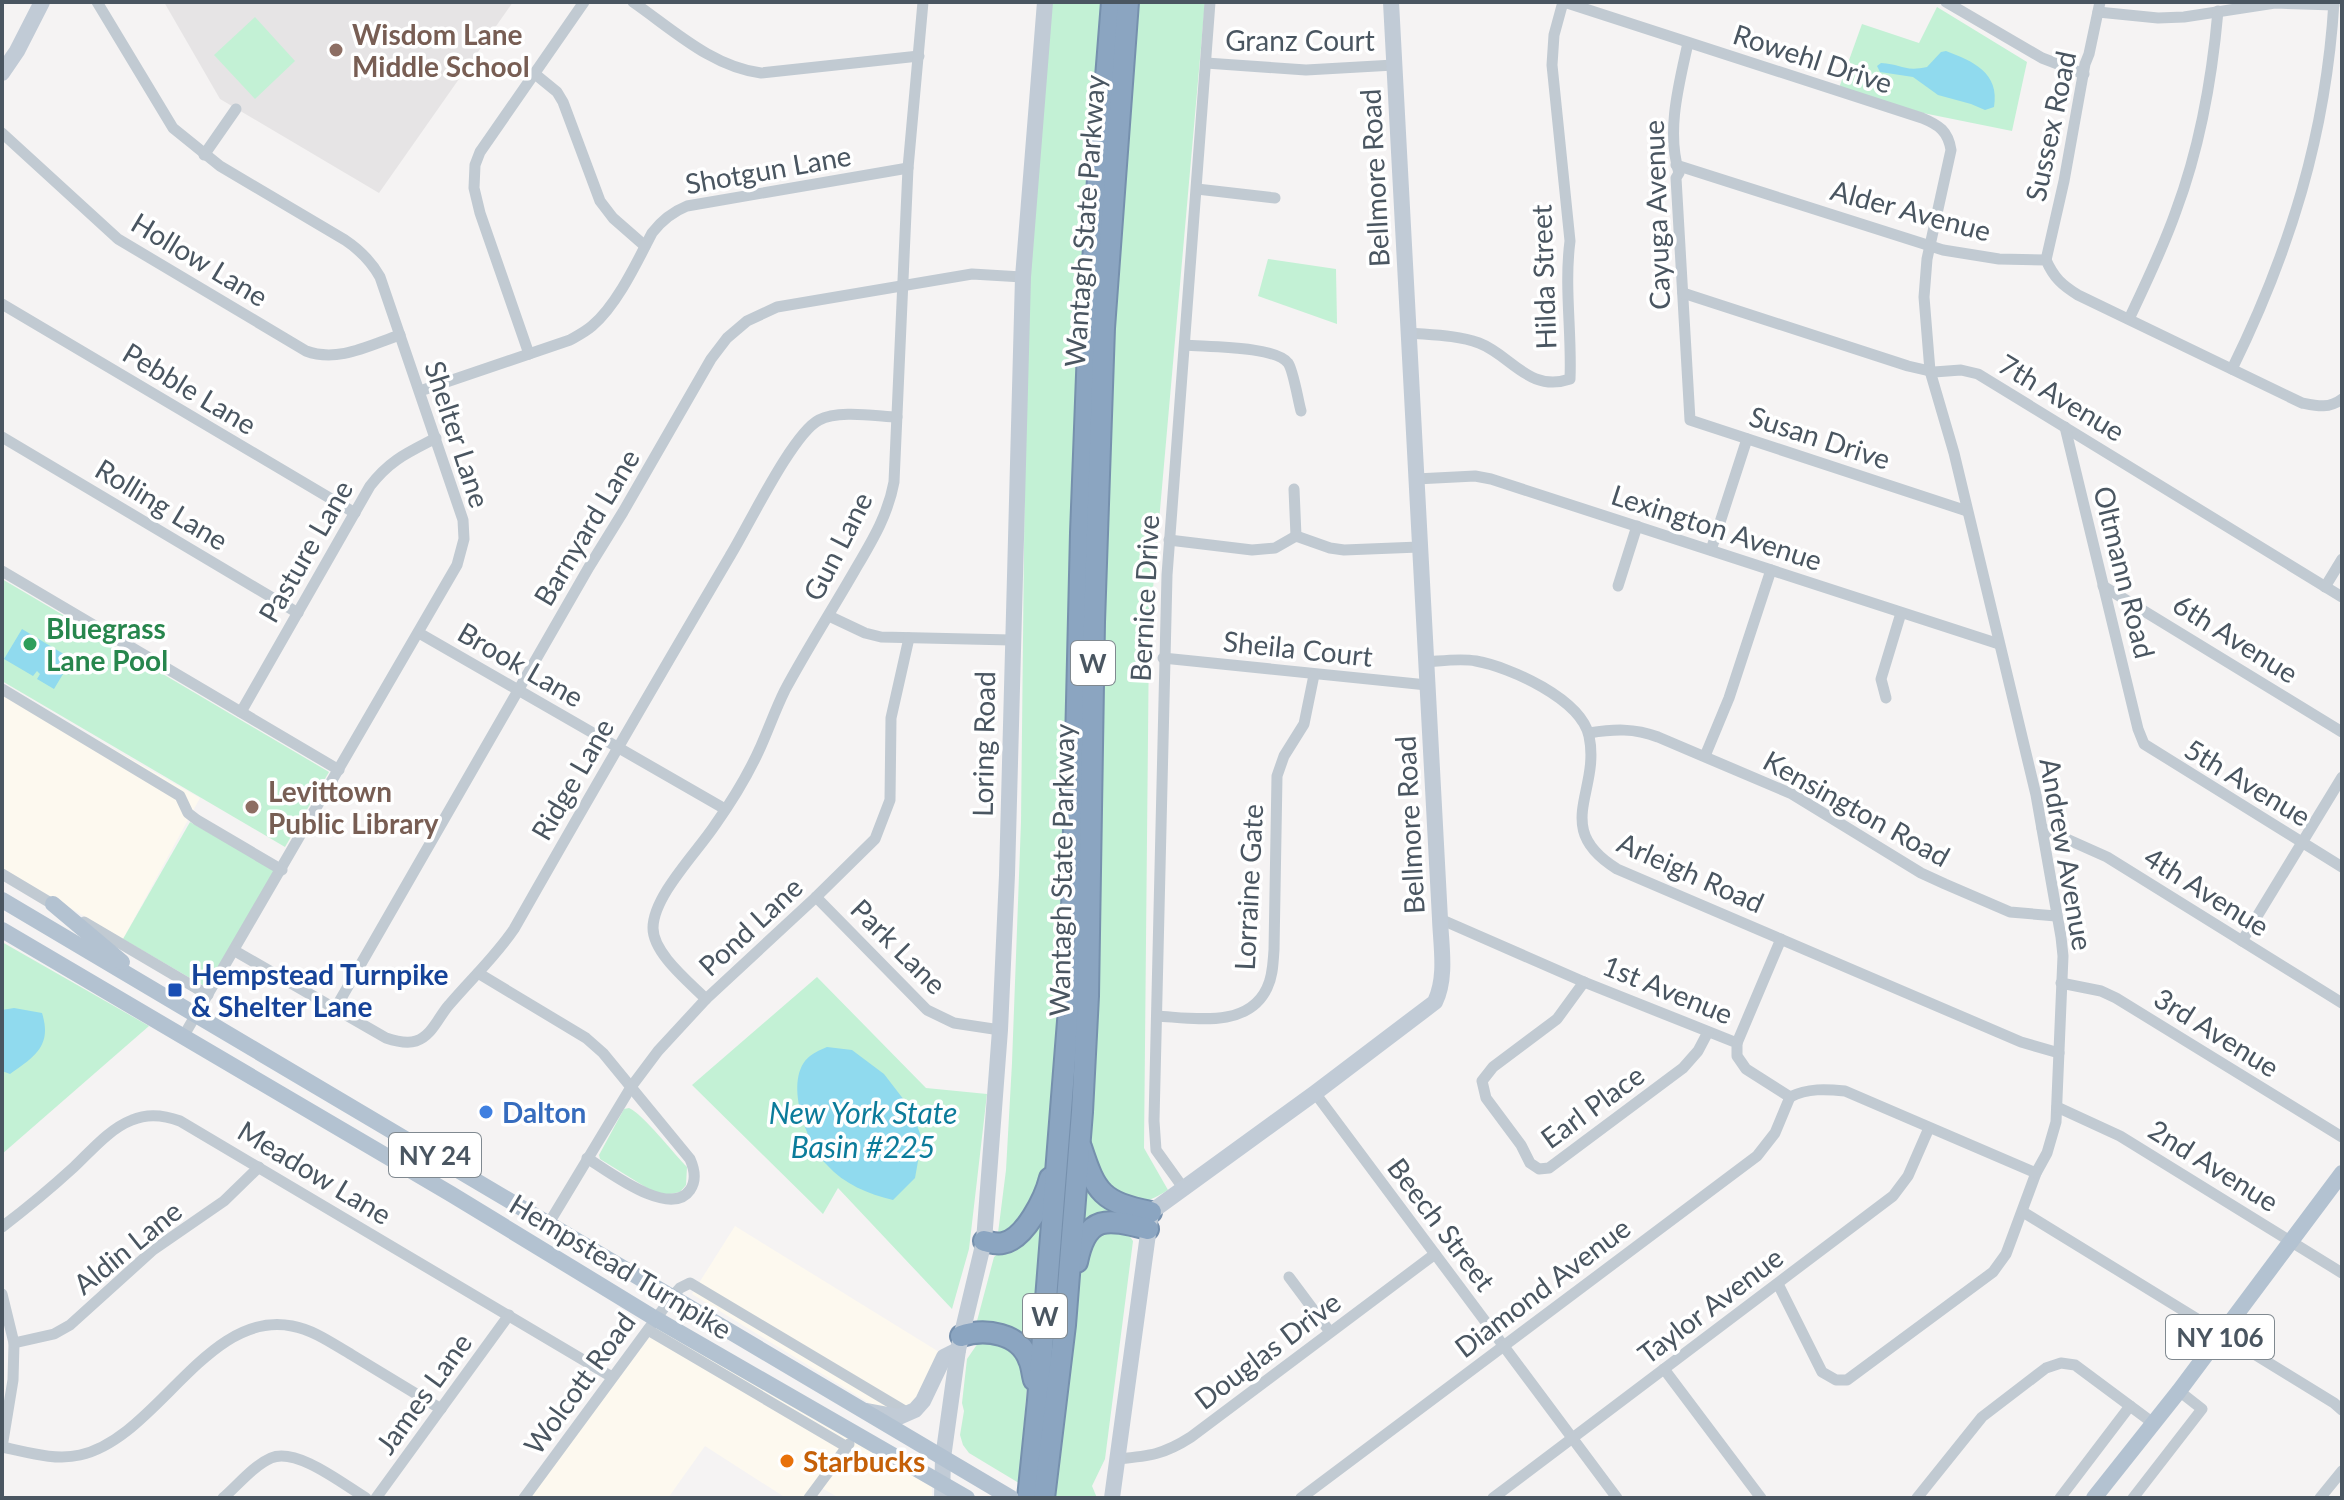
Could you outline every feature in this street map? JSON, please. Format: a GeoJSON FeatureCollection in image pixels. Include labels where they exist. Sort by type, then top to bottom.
{"type":"FeatureCollection","features":[{"type":"Feature","properties":{"kind":"highway","name":"Wantagh State Parkway"},"geometry":{"type":"LineString","coordinates":[[1044,1498],[1065,1325],[1081,533],[1088,349],[1112,2]]}},
{"type":"Feature","properties":{"kind":"highway","name":"Wantagh State Parkway"},"geometry":{"type":"LineString","coordinates":[[1028,1498],[1088,996],[1094,622],[1104,328],[1128,2]]}},
{"type":"Feature","properties":{"kind":"highway"},"geometry":{"type":"LineString","coordinates":[[1069,1138],[1104,1195],[1149,1220]]}},
{"type":"Feature","properties":{"kind":"highway"},"geometry":{"type":"LineString","coordinates":[[984,1241],[999,1244],[1018,1237],[1046,1191],[1069,1138]]}},
{"type":"Feature","properties":{"kind":"highway"},"geometry":{"type":"LineString","coordinates":[[1065,1325],[1080,1246],[1093,1227],[1102,1222],[1149,1220]]}},
{"type":"Feature","properties":{"kind":"highway"},"geometry":{"type":"LineString","coordinates":[[960,1343],[974,1332],[993,1332],[1011,1339],[1029,1358],[1038,1400]]}},
{"type":"Feature","properties":{"kind":"main road","name":"Hempstead Turnpike"},"geometry":{"type":"LineString","coordinates":[[2,900],[1011,1498]]}},
{"type":"Feature","properties":{"kind":"main road"},"geometry":{"type":"LineString","coordinates":[[53,904],[157,992]]}},
{"type":"Feature","properties":{"kind":"main road","name":"Hempstead Turnpike"},"geometry":{"type":"LineString","coordinates":[[2,930],[437,1186],[652,1324],[852,1441],[942,1490],[967,1498]]}},
{"type":"Feature","properties":{"kind":"main road","name":"NY 106"},"geometry":{"type":"LineString","coordinates":[[2094,1498],[2179,1391],[2342,1173]]}},
{"type":"Feature","properties":{"kind":"street"},"geometry":{"type":"LineString","coordinates":[[2,73],[42,2]]}},
{"type":"Feature","properties":{"kind":"street","name":"Shelter Lane"},"geometry":{"type":"LineString","coordinates":[[97,2],[173,128],[204,155],[362,252],[380,277],[460,509],[464,539],[457,565],[419,633],[183,1037]]}},
{"type":"Feature","properties":{"kind":"street"},"geometry":{"type":"LineString","coordinates":[[529,354],[480,213],[474,179],[475,165],[480,152],[584,2]]}},
{"type":"Feature","properties":{"kind":"street"},"geometry":{"type":"LineString","coordinates":[[633,2],[713,58],[747,71],[761,73],[919,56]]}},
{"type":"Feature","properties":{"kind":"street","name":"Gun Lane"},"geometry":{"type":"LineString","coordinates":[[706,999],[659,949],[653,937],[657,911],[676,877],[716,824],[760,749],[784,692],[876,534],[890,502],[894,482],[908,168],[923,2]]}},
{"type":"Feature","properties":{"kind":"street","name":"Loring Road"},"geometry":{"type":"LineString","coordinates":[[942,1490],[943,1458],[960,1343],[984,1241],[1000,1030],[1023,277],[1045,2]]}},
{"type":"Feature","properties":{"kind":"street","name":"Bernice Drive"},"geometry":{"type":"LineString","coordinates":[[1184,1189],[1156,1150],[1154,1121],[1163,658],[1169,540],[1210,2]]}},
{"type":"Feature","properties":{"kind":"street","name":"Bellmore Road"},"geometry":{"type":"LineString","coordinates":[[1149,1220],[1184,1189],[1435,1002],[1441,990],[1440,919],[1391,2]]}},
{"type":"Feature","properties":{"kind":"street","name":"Rowehl Drive"},"geometry":{"type":"LineString","coordinates":[[1563,2],[1922,118],[1941,127],[1950,139]]}},
{"type":"Feature","properties":{"kind":"street","name":"Hilda Street"},"geometry":{"type":"LineString","coordinates":[[1409,333],[1468,340],[1494,351],[1526,375],[1556,384],[1570,379],[1567,270],[1570,241],[1552,65],[1554,35],[1563,2]]}},
{"type":"Feature","properties":{"kind":"street"},"geometry":{"type":"LineString","coordinates":[[1946,2],[2042,58],[2084,74]]}},
{"type":"Feature","properties":{"kind":"street"},"geometry":{"type":"LineString","coordinates":[[2099,7],[2158,18],[2275,3],[2334,4],[2326,86],[2301,198],[2270,288],[2232,369]]}},
{"type":"Feature","properties":{"kind":"street","name":"Sussex Road"},"geometry":{"type":"LineString","coordinates":[[2046,260],[2099,7]]}},
{"type":"Feature","properties":{"kind":"street"},"geometry":{"type":"LineString","coordinates":[[2129,319],[2177,209],[2199,135],[2214,55],[2218,11]]}},
{"type":"Feature","properties":{"kind":"street","name":"Cayuga Avenue"},"geometry":{"type":"LineString","coordinates":[[1688,43],[1675,114],[1688,386]]}},
{"type":"Feature","properties":{"kind":"street","name":"Granz Court"},"geometry":{"type":"LineString","coordinates":[[1206,63],[1306,70],[1394,65]]}},
{"type":"Feature","properties":{"kind":"street"},"geometry":{"type":"LineString","coordinates":[[535,74],[557,92],[563,102],[600,201],[613,218],[645,246]]}},
{"type":"Feature","properties":{"kind":"street"},"geometry":{"type":"LineString","coordinates":[[204,155],[236,109]]}},
{"type":"Feature","properties":{"kind":"street","name":"Hollow Lane"},"geometry":{"type":"LineString","coordinates":[[2,133],[118,239],[306,351],[336,356],[400,335]]}},
{"type":"Feature","properties":{"kind":"street","name":"Andrew Avenue"},"geometry":{"type":"LineString","coordinates":[[1778,1284],[1822,1372],[1836,1380],[1847,1380],[1993,1272],[2006,1254],[2036,1173],[2047,1153],[2056,1122],[2063,956],[2042,828],[1954,453],[1930,371],[1924,297],[1927,259],[1951,150],[1950,139]]}},
{"type":"Feature","properties":{"kind":"street","name":"Alder Avenue"},"geometry":{"type":"LineString","coordinates":[[1676,165],[1943,250],[1999,259],[2046,260]]}},
{"type":"Feature","properties":{"kind":"street","name":"Shotgun Lane"},"geometry":{"type":"LineString","coordinates":[[420,391],[570,340],[594,325],[613,301],[660,223],[674,211],[687,206],[908,168]]}},
{"type":"Feature","properties":{"kind":"street"},"geometry":{"type":"LineString","coordinates":[[1197,189],[1275,198]]}},
{"type":"Feature","properties":{"kind":"street"},"geometry":{"type":"LineString","coordinates":[[2046,260],[2059,284],[2078,295],[2302,403],[2318,406],[2339,401]]}},
{"type":"Feature","properties":{"kind":"street","name":"Barnyard Lane"},"geometry":{"type":"LineString","coordinates":[[335,1009],[711,359],[727,338],[747,321],[777,307],[972,274],[1023,277]]}},
{"type":"Feature","properties":{"kind":"street","name":"7th Avenue"},"geometry":{"type":"LineString","coordinates":[[1683,293],[1930,371],[1961,370],[1978,374],[2342,597]]}},
{"type":"Feature","properties":{"kind":"street","name":"Pebble Lane"},"geometry":{"type":"LineString","coordinates":[[2,304],[355,513]]}},
{"type":"Feature","properties":{"kind":"street"},"geometry":{"type":"LineString","coordinates":[[1185,345],[1280,356],[1291,368],[1301,411]]}},
{"type":"Feature","properties":{"kind":"street","name":"Susan Drive"},"geometry":{"type":"LineString","coordinates":[[1688,386],[1690,420],[1967,511]]}},
{"type":"Feature","properties":{"kind":"street","name":"Ridge Lane"},"geometry":{"type":"LineString","coordinates":[[235,951],[386,1038],[396,1042],[413,1042],[428,1033],[514,929],[694,614],[805,430],[819,419],[835,415],[897,417]]}},
{"type":"Feature","properties":{"kind":"street","name":"Oltmann Road"},"geometry":{"type":"LineString","coordinates":[[2065,427],[2138,729]]}},
{"type":"Feature","properties":{"kind":"street","name":"Rolling Lane"},"geometry":{"type":"LineString","coordinates":[[2,437],[298,613]]}},
{"type":"Feature","properties":{"kind":"street","name":"Pasture Lane"},"geometry":{"type":"LineString","coordinates":[[241,712],[383,469],[436,438]]}},
{"type":"Feature","properties":{"kind":"street"},"geometry":{"type":"LineString","coordinates":[[1711,550],[1747,439]]}},
{"type":"Feature","properties":{"kind":"street","name":"Lexington Avenue"},"geometry":{"type":"LineString","coordinates":[[1416,479],[1475,476],[1491,479],[1999,644]]}},
{"type":"Feature","properties":{"kind":"street"},"geometry":{"type":"LineString","coordinates":[[1294,489],[1296,536]]}},
{"type":"Feature","properties":{"kind":"street"},"geometry":{"type":"LineString","coordinates":[[1618,586],[1637,526]]}},
{"type":"Feature","properties":{"kind":"street"},"geometry":{"type":"LineString","coordinates":[[1169,540],[1252,550],[1275,548],[1296,536],[1344,550],[1419,547]]}},
{"type":"Feature","properties":{"kind":"street"},"geometry":{"type":"LineString","coordinates":[[2325,587],[2342,559]]}},
{"type":"Feature","properties":{"kind":"street"},"geometry":{"type":"LineString","coordinates":[[1705,756],[1729,698],[1771,570]]}},
{"type":"Feature","properties":{"kind":"street"},"geometry":{"type":"LineString","coordinates":[[2,571],[339,770]]}},
{"type":"Feature","properties":{"kind":"street","name":"6th Avenue"},"geometry":{"type":"LineString","coordinates":[[2103,586],[2342,732]]}},
{"type":"Feature","properties":{"kind":"street"},"geometry":{"type":"LineString","coordinates":[[1886,698],[1881,679],[1901,613]]}},
{"type":"Feature","properties":{"kind":"street"},"geometry":{"type":"LineString","coordinates":[[829,616],[881,637],[1011,640]]}},
{"type":"Feature","properties":{"kind":"street","name":"Brook Lane"},"geometry":{"type":"LineString","coordinates":[[419,633],[725,809]]}},
{"type":"Feature","properties":{"kind":"street","name":"Pond Lane"},"geometry":{"type":"LineString","coordinates":[[549,1223],[631,1087],[658,1051],[706,999],[875,839],[890,800],[891,718],[909,638]]}},
{"type":"Feature","properties":{"kind":"street","name":"Sheila Court"},"geometry":{"type":"LineString","coordinates":[[1163,658],[1427,685]]}},
{"type":"Feature","properties":{"kind":"street"},"geometry":{"type":"LineString","coordinates":[[1426,662],[1483,662],[1544,687],[1571,706],[1589,733]]}},
{"type":"Feature","properties":{"kind":"street","name":"Lorraine Gate"},"geometry":{"type":"LineString","coordinates":[[1157,1016],[1226,1017],[1242,1013],[1259,1001],[1267,989],[1274,950],[1277,776],[1284,756],[1304,724],[1314,675]]}},
{"type":"Feature","properties":{"kind":"street"},"geometry":{"type":"LineString","coordinates":[[2,689],[180,796],[188,813],[197,820],[282,870]]}},
{"type":"Feature","properties":{"kind":"street","name":"Kensington Road"},"geometry":{"type":"LineString","coordinates":[[1589,733],[1632,729],[1645,732],[1792,794],[1921,873],[1945,884],[2010,912],[2056,916]]}},
{"type":"Feature","properties":{"kind":"street","name":"5th Avenue"},"geometry":{"type":"LineString","coordinates":[[2138,729],[2144,744],[2152,751],[2342,867]]}},
{"type":"Feature","properties":{"kind":"street","name":"Arleigh Road"},"geometry":{"type":"LineString","coordinates":[[1589,733],[1591,768],[1581,816],[1586,839],[1599,858],[1617,869],[2021,1042],[2059,1053]]}},
{"type":"Feature","properties":{"kind":"street"},"geometry":{"type":"LineString","coordinates":[[2242,941],[2342,777]]}},
{"type":"Feature","properties":{"kind":"street","name":"4th Avenue"},"geometry":{"type":"LineString","coordinates":[[2042,828],[2107,857],[2342,1003]]}},
{"type":"Feature","properties":{"kind":"street"},"geometry":{"type":"LineString","coordinates":[[2,874],[208,995]]}},
{"type":"Feature","properties":{"kind":"street","name":"Park Lane"},"geometry":{"type":"LineString","coordinates":[[816,897],[927,1010],[954,1023],[1000,1030]]}},
{"type":"Feature","properties":{"kind":"street","name":"1st Avenue"},"geometry":{"type":"LineString","coordinates":[[1440,919],[1584,982],[1737,1043],[1737,1056],[1746,1069],[1790,1097]]}},
{"type":"Feature","properties":{"kind":"street"},"geometry":{"type":"LineString","coordinates":[[1737,1043],[1781,939]]}},
{"type":"Feature","properties":{"kind":"street"},"geometry":{"type":"LineString","coordinates":[[478,973],[586,1038],[603,1053],[690,1159],[694,1174],[690,1190],[682,1197],[657,1198],[587,1158]]}},
{"type":"Feature","properties":{"kind":"street","name":"Earl Place"},"geometry":{"type":"LineString","coordinates":[[1584,982],[1557,1019],[1493,1067],[1482,1081],[1486,1098],[1521,1145],[1530,1163],[1539,1169],[1549,1168],[1683,1068],[1698,1051],[1708,1032]]}},
{"type":"Feature","properties":{"kind":"street","name":"3rd Avenue"},"geometry":{"type":"LineString","coordinates":[[2061,983],[2101,991],[2116,998],[2342,1137]]}},
{"type":"Feature","properties":{"kind":"street"},"geometry":{"type":"LineString","coordinates":[[1790,1097],[1800,1092],[1824,1089],[1845,1091],[2036,1173]]}},
{"type":"Feature","properties":{"kind":"street","name":"Beech Street"},"geometry":{"type":"LineString","coordinates":[[1315,1093],[1617,1498]]}},
{"type":"Feature","properties":{"kind":"street","name":"Diamond Avenue"},"geometry":{"type":"LineString","coordinates":[[1301,1498],[1757,1156],[1775,1133],[1790,1097]]}},
{"type":"Feature","properties":{"kind":"street","name":"2nd Avenue"},"geometry":{"type":"LineString","coordinates":[[2057,1107],[2120,1136],[2342,1273]]}},
{"type":"Feature","properties":{"kind":"street","name":"Meadow Lane"},"geometry":{"type":"LineString","coordinates":[[2,1227],[36,1202],[113,1131],[129,1120],[159,1115],[180,1121],[612,1377]]}},
{"type":"Feature","properties":{"kind":"street","name":"Taylor Avenue"},"geometry":{"type":"LineString","coordinates":[[1493,1498],[1893,1196],[1908,1176],[1929,1128]]}},
{"type":"Feature","properties":{"kind":"street","name":"Aldin Lane"},"geometry":{"type":"LineString","coordinates":[[14,1343],[54,1334],[70,1325],[153,1250],[224,1201],[259,1167]]}},
{"type":"Feature","properties":{"kind":"street"},"geometry":{"type":"LineString","coordinates":[[2023,1212],[2342,1410]]}},
{"type":"Feature","properties":{"kind":"street"},"geometry":{"type":"LineString","coordinates":[[1112,1493],[1149,1220]]}},
{"type":"Feature","properties":{"kind":"street","name":"Douglas Drive"},"geometry":{"type":"LineString","coordinates":[[1117,1459],[1155,1455],[1172,1449],[1435,1254]]}},
{"type":"Feature","properties":{"kind":"street"},"geometry":{"type":"LineString","coordinates":[[1289,1277],[1330,1332]]}},
{"type":"Feature","properties":{"kind":"street","name":"Hempstead Turnpike"},"geometry":{"type":"LineString","coordinates":[[672,1297],[687,1284],[694,1285],[908,1413]]}},
{"type":"Feature","properties":{"kind":"street"},"geometry":{"type":"LineString","coordinates":[[2,1294],[14,1343],[13,1380],[2,1448],[65,1457],[99,1449],[121,1435],[225,1341],[246,1330],[269,1324],[292,1326],[315,1334],[441,1409]]}},
{"type":"Feature","properties":{"kind":"street","name":"Wolcott Road"},"geometry":{"type":"LineString","coordinates":[[524,1498],[672,1297]]}},
{"type":"Feature","properties":{"kind":"street","name":"James Lane"},"geometry":{"type":"LineString","coordinates":[[376,1498],[509,1315]]}},
{"type":"Feature","properties":{"kind":"street"},"geometry":{"type":"LineString","coordinates":[[862,1410],[899,1417],[915,1410],[923,1401],[944,1357],[960,1343]]}},
{"type":"Feature","properties":{"kind":"street"},"geometry":{"type":"LineString","coordinates":[[1917,1498],[1982,1417],[2053,1365],[2075,1365],[2153,1423]]}},
{"type":"Feature","properties":{"kind":"street"},"geometry":{"type":"LineString","coordinates":[[1664,1369],[1761,1498]]}},
{"type":"Feature","properties":{"kind":"street"},"geometry":{"type":"LineString","coordinates":[[2133,1498],[2202,1409],[2179,1391]]}},
{"type":"Feature","properties":{"kind":"street"},"geometry":{"type":"LineString","coordinates":[[2060,1498],[2130,1406]]}},
{"type":"Feature","properties":{"kind":"street"},"geometry":{"type":"LineString","coordinates":[[809,1498],[852,1441]]}},
{"type":"Feature","properties":{"kind":"street"},"geometry":{"type":"LineString","coordinates":[[223,1498],[258,1466],[284,1455],[303,1460],[366,1498]]}},
{"type":"Feature","properties":{"kind":"street"},"geometry":{"type":"LineString","coordinates":[[2320,1498],[2342,1471]]}},
{"type":"Feature","properties":{"kind":"shaded area","name":"Wisdom Lane Middle School"},"geometry":{"type":"Polygon","coordinates":[[[164,2],[513,2],[379,193],[220,99],[164,2]]]}},
{"type":"Feature","properties":{"kind":"shaded area"},"geometry":{"type":"Polygon","coordinates":[[[2,686],[200,798],[123,939],[2,868],[2,686]]]}},
{"type":"Feature","properties":{"kind":"shaded area"},"geometry":{"type":"Polygon","coordinates":[[[735,1226],[944,1355],[902,1423],[692,1294],[735,1226]]]}},
{"type":"Feature","properties":{"kind":"shaded area"},"geometry":{"type":"Polygon","coordinates":[[[657,1327],[932,1487],[932,1498],[839,1498],[822,1488],[815,1498],[786,1498],[705,1446],[668,1498],[530,1498],[657,1327]]]}},
{"type":"Feature","properties":{"kind":"green space"},"geometry":{"type":"Polygon","coordinates":[[[1048,2],[1104,2],[1077,351],[1061,962],[1048,1162],[1035,1199],[1012,1235],[1000,1237],[1012,1063],[1021,822],[1027,275],[1048,2]]]}},
{"type":"Feature","properties":{"kind":"green space"},"geometry":{"type":"Polygon","coordinates":[[[1137,2],[1205,2],[1149,634],[1144,1148],[1168,1190],[1137,1202],[1115,1197],[1088,1153],[1099,896],[1106,481],[1122,165],[1137,2]]]}},
{"type":"Feature","properties":{"kind":"green space"},"geometry":{"type":"Polygon","coordinates":[[[1937,7],[2027,62],[2012,131],[1923,113],[1839,88],[1862,24],[1919,43],[1937,7]]]}},
{"type":"Feature","properties":{"kind":"green space"},"geometry":{"type":"Polygon","coordinates":[[[255,17],[295,61],[255,99],[214,55],[255,17]]]}},
{"type":"Feature","properties":{"kind":"green space"},"geometry":{"type":"Polygon","coordinates":[[[1268,259],[1336,269],[1337,324],[1258,296],[1268,259]]]}},
{"type":"Feature","properties":{"kind":"green space"},"geometry":{"type":"Polygon","coordinates":[[[2,579],[329,772],[285,847],[2,681],[2,579]]]}},
{"type":"Feature","properties":{"kind":"green space"},"geometry":{"type":"Polygon","coordinates":[[[190,822],[276,871],[209,989],[123,939],[190,822]]]}},
{"type":"Feature","properties":{"kind":"green space"},"geometry":{"type":"Polygon","coordinates":[[[2,942],[149,1026],[2,1154],[2,942]]]}},
{"type":"Feature","properties":{"kind":"green space"},"geometry":{"type":"Polygon","coordinates":[[[817,977],[926,1088],[987,1094],[969,1249],[952,1309],[838,1188],[823,1214],[692,1085],[817,977]]]}},
{"type":"Feature","properties":{"kind":"green space"},"geometry":{"type":"Polygon","coordinates":[[[629,1108],[687,1167],[686,1185],[680,1192],[660,1196],[600,1159],[599,1155],[624,1109],[629,1108]]]}},
{"type":"Feature","properties":{"kind":"green space"},"geometry":{"type":"Polygon","coordinates":[[[1081,1175],[1120,1213],[1082,1230],[1081,1175]]]}},
{"type":"Feature","properties":{"kind":"green space"},"geometry":{"type":"Polygon","coordinates":[[[1046,1215],[1035,1368],[977,1321],[994,1257],[1000,1252],[1014,1249],[1046,1215]]]}},
{"type":"Feature","properties":{"kind":"green space"},"geometry":{"type":"Polygon","coordinates":[[[1126,1231],[1133,1241],[1105,1459],[1092,1486],[1097,1498],[1049,1498],[1065,1413],[1081,1254],[1097,1232],[1126,1231]]]}},
{"type":"Feature","properties":{"kind":"green space"},"geometry":{"type":"Polygon","coordinates":[[[1001,1341],[1026,1363],[1019,1483],[969,1453],[960,1435],[967,1359],[978,1343],[1001,1341]]]}},
{"type":"Feature","properties":{"kind":"water"},"geometry":{"type":"Polygon","coordinates":[[[1946,51],[1975,64],[1989,77],[1995,95],[1994,107],[1985,110],[1938,95],[1913,77],[1880,72],[1877,66],[1881,63],[1908,68],[1927,67],[1941,52],[1946,51]]]}},
{"type":"Feature","properties":{"kind":"water","name":"Bluegrass Lane Pool"},"geometry":{"type":"Polygon","coordinates":[[[22,629],[72,659],[54,689],[37,679],[40,674],[37,671],[33,676],[4,659],[22,629]]]}},
{"type":"Feature","properties":{"kind":"water"},"geometry":{"type":"Polygon","coordinates":[[[14,1008],[42,1013],[45,1034],[40,1049],[10,1074],[2,1071],[2,1010],[14,1008]]]}},
{"type":"Feature","properties":{"kind":"water","name":"New York State Basin #225"},"geometry":{"type":"Polygon","coordinates":[[[827,1047],[852,1050],[884,1074],[911,1109],[922,1139],[915,1178],[893,1200],[875,1195],[841,1178],[819,1155],[805,1127],[800,1110],[798,1079],[802,1066],[810,1056],[827,1047]]]}},
{"type":"Feature","properties":{"kind":"place","name":"Wisdom Lane Middle School"},"geometry":{"type":"Point","coordinates":[336,50]}},
{"type":"Feature","properties":{"kind":"place","name":"Bluegrass Lane Pool"},"geometry":{"type":"Point","coordinates":[30,644]}},
{"type":"Feature","properties":{"kind":"place","name":"Levittown Public Library"},"geometry":{"type":"Point","coordinates":[252,807]}},
{"type":"Feature","properties":{"kind":"place","name":"Hempstead Turnpike & Shelter Lane"},"geometry":{"type":"Point","coordinates":[175,990]}},
{"type":"Feature","properties":{"kind":"place","name":"Dalton"},"geometry":{"type":"Point","coordinates":[486,1112]}},
{"type":"Feature","properties":{"kind":"place","name":"Starbucks"},"geometry":{"type":"Point","coordinates":[787,1461]}}]}
